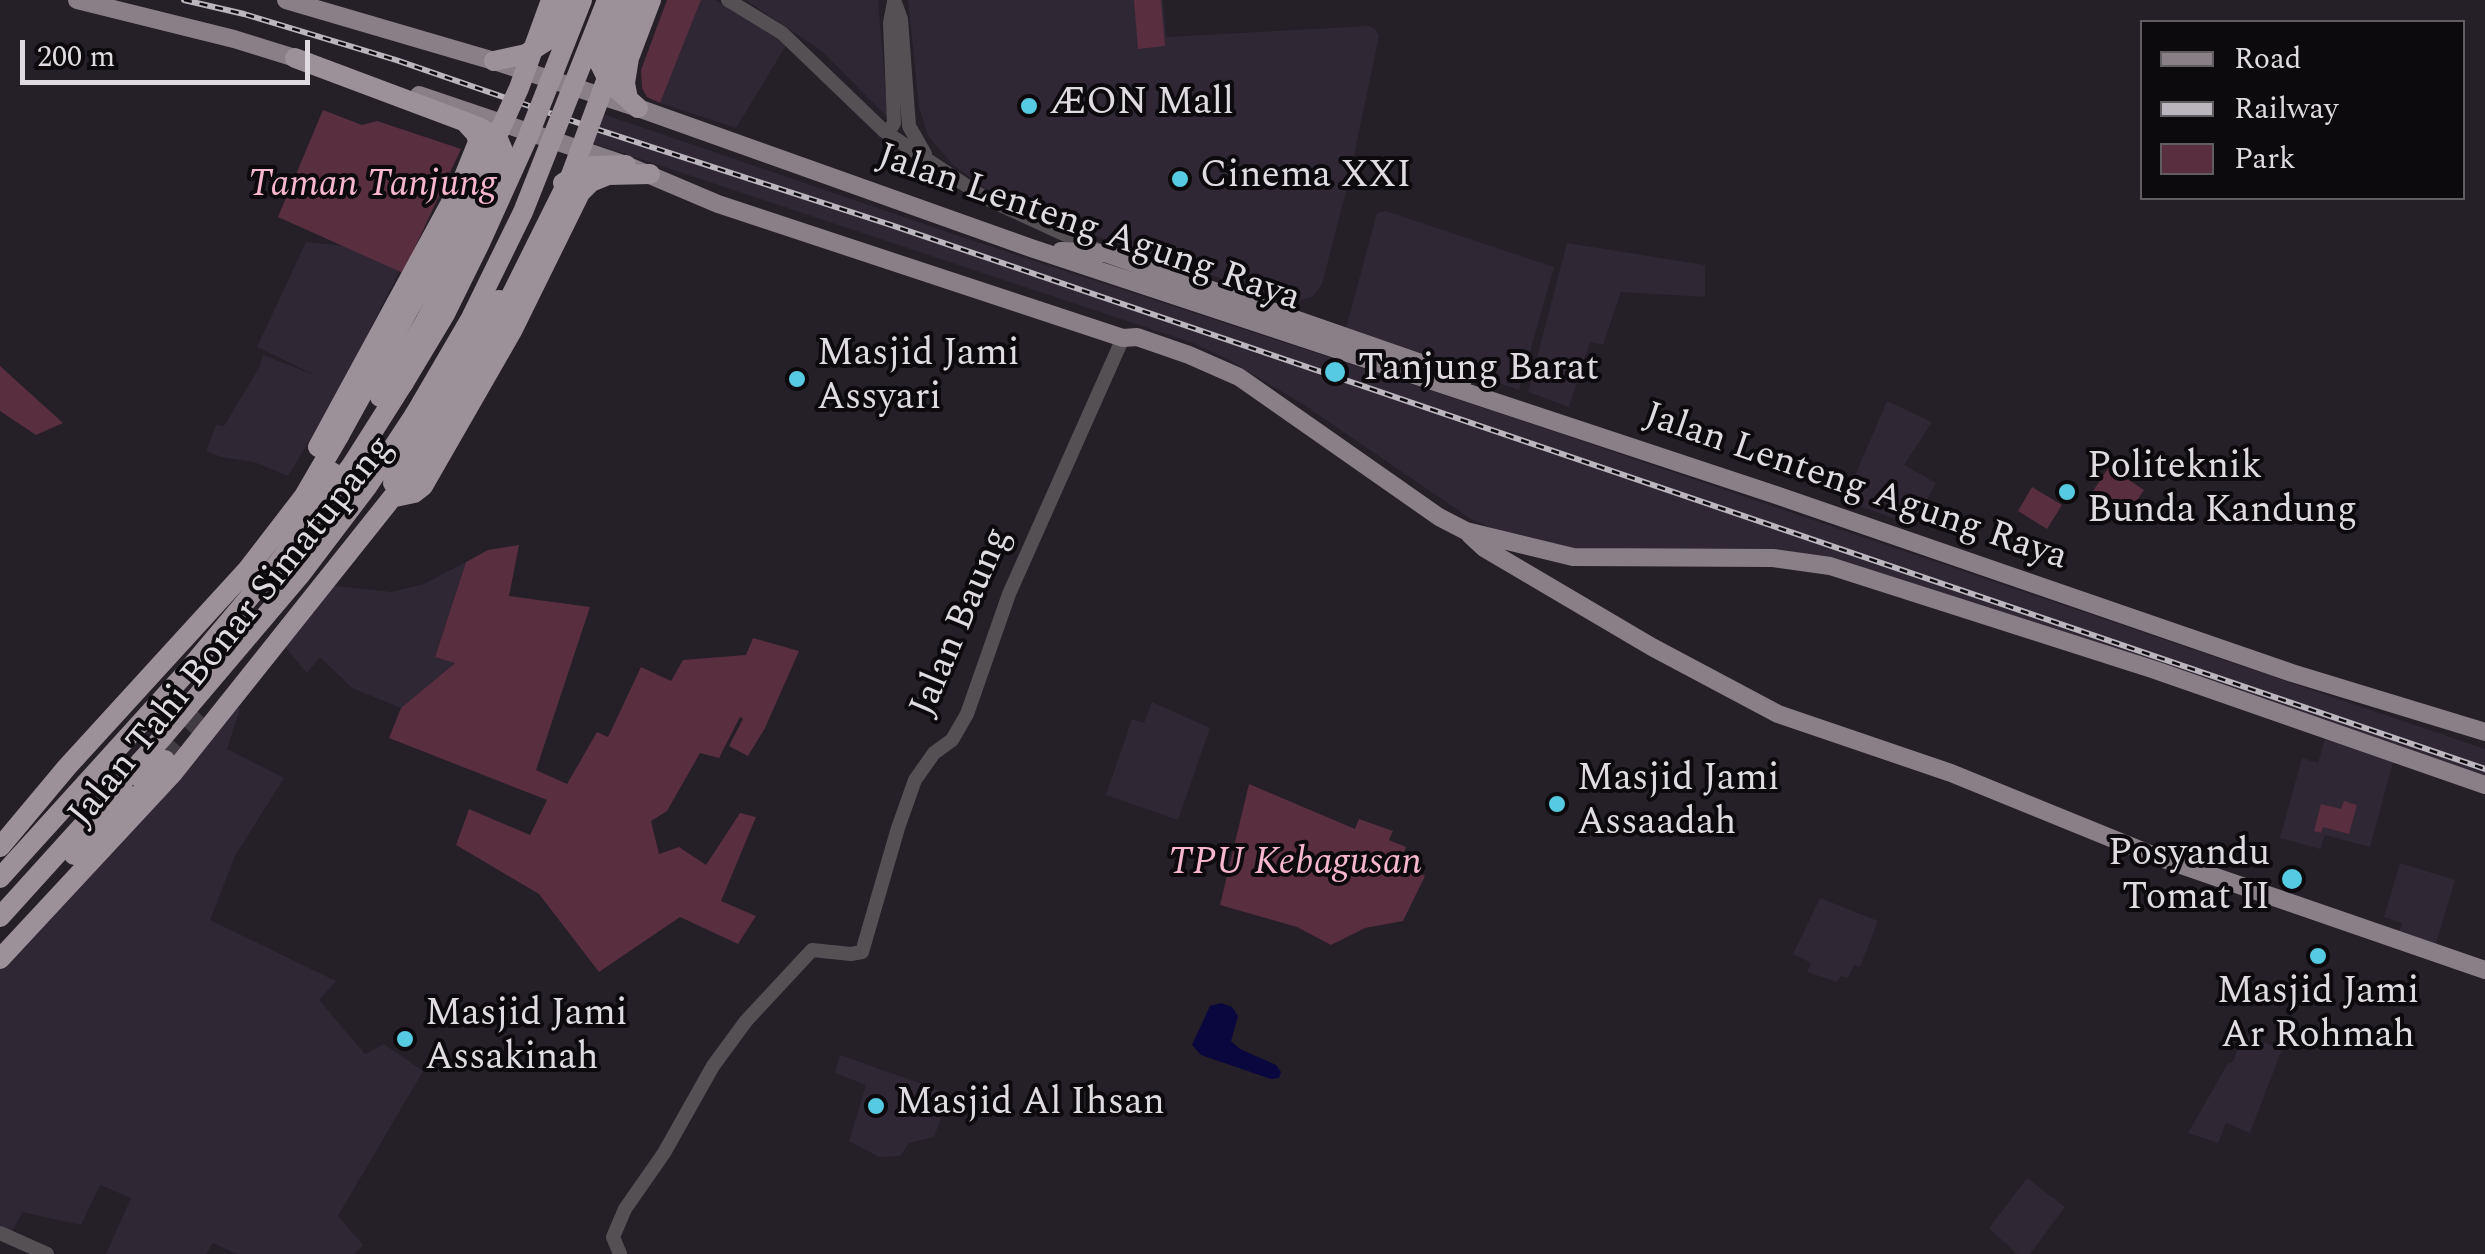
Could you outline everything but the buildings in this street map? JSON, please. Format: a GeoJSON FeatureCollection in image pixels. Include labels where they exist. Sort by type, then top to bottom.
{"type":"FeatureCollection","features":[{"type":"Feature","properties":{"kind":"highway"},"geometry":{"type":"LineString","coordinates":[[0,878],[184,675],[274,568],[350,466],[444,314],[491,219],[582,0]]}},
{"type":"Feature","properties":{"kind":"highway"},"geometry":{"type":"LineString","coordinates":[[0,917],[162,738],[301,574],[367,487],[471,318],[558,131],[607,0]]}},
{"type":"Feature","properties":{"kind":"highway"},"geometry":{"type":"LineString","coordinates":[[598,60],[623,0]]}},
{"type":"Feature","properties":{"kind":"highway","name":"Jalan Tahi Bonar Simatupang"},"geometry":{"type":"LineString","coordinates":[[0,959],[172,774],[411,474],[486,346],[571,175],[636,0]]}},
{"type":"Feature","properties":{"kind":"highway"},"geometry":{"type":"LineString","coordinates":[[633,104],[625,83],[629,58],[651,0]]}},
{"type":"Feature","properties":{"kind":"highway"},"geometry":{"type":"LineString","coordinates":[[561,3],[554,36],[558,49],[567,58],[586,63],[598,60]]}},
{"type":"Feature","properties":{"kind":"highway","name":"Jalan Tahi Bonar Simatupang"},"geometry":{"type":"LineString","coordinates":[[0,847],[66,767],[248,570],[304,496],[462,213],[561,3]]}},
{"type":"Feature","properties":{"kind":"highway"},"geometry":{"type":"LineString","coordinates":[[494,61],[526,54],[554,36]]}},
{"type":"Feature","properties":{"kind":"highway"},"geometry":{"type":"LineString","coordinates":[[295,58],[465,122],[495,136],[504,153],[425,322],[343,457],[325,482],[304,496]]}},
{"type":"Feature","properties":{"kind":"highway"},"geometry":{"type":"LineString","coordinates":[[598,60],[610,82],[633,104]]}},
{"type":"Feature","properties":{"kind":"highway"},"geometry":{"type":"LineString","coordinates":[[304,496],[304,476],[317,449],[446,216],[477,147],[476,134],[465,122]]}},
{"type":"Feature","properties":{"kind":"highway"},"geometry":{"type":"LineString","coordinates":[[504,153],[520,151],[538,157],[551,172],[558,188],[558,237]]}},
{"type":"Feature","properties":{"kind":"highway"},"geometry":{"type":"LineString","coordinates":[[626,165],[592,166],[569,177],[558,188],[478,338],[379,504],[388,505],[423,486],[512,332],[580,194],[591,182],[616,174],[650,174]]}},
{"type":"Feature","properties":{"kind":"highway"},"geometry":{"type":"LineString","coordinates":[[446,216],[494,179]]}},
{"type":"Feature","properties":{"kind":"highway"},"geometry":{"type":"LineString","coordinates":[[0,865],[70,780],[232,600],[248,570]]}},
{"type":"Feature","properties":{"kind":"highway"},"geometry":{"type":"LineString","coordinates":[[206,715],[274,632],[300,616]]}},
{"type":"Feature","properties":{"kind":"highway"},"geometry":{"type":"LineString","coordinates":[[0,930],[164,760]]}},
{"type":"Feature","properties":{"kind":"main road"},"geometry":{"type":"LineString","coordinates":[[77,0],[233,38]]}},
{"type":"Feature","properties":{"kind":"main road"},"geometry":{"type":"LineString","coordinates":[[96,0],[197,24],[233,38]]}},
{"type":"Feature","properties":{"kind":"main road","name":"Jalan Lenteng Agung Raya"},"geometry":{"type":"LineString","coordinates":[[286,0],[633,104],[1031,248],[1307,331]]}},
{"type":"Feature","properties":{"kind":"main road","name":"Jalan Lenteng Agung Raya"},"geometry":{"type":"LineString","coordinates":[[233,38],[500,120],[650,174],[718,204],[1190,355],[1238,377],[1438,517],[1466,531],[1573,557],[1773,558],[1830,566],[2138,664],[2485,784]]}},
{"type":"Feature","properties":{"kind":"main road"},"geometry":{"type":"LineString","coordinates":[[1031,248],[1105,253],[1307,331],[2177,621],[2295,664],[2360,693],[2485,732]]}},
{"type":"Feature","properties":{"kind":"main road"},"geometry":{"type":"LineString","coordinates":[[1466,531],[1484,548],[1652,648],[1778,714],[1951,774],[2155,856],[2485,970]]}},
{"type":"Feature","properties":{"kind":"street"},"geometry":{"type":"LineString","coordinates":[[728,0],[782,33],[884,131],[986,198],[1105,253]]}},
{"type":"Feature","properties":{"kind":"street"},"geometry":{"type":"LineString","coordinates":[[884,131],[894,123],[890,22],[894,0]]}},
{"type":"Feature","properties":{"kind":"street"},"geometry":{"type":"LineString","coordinates":[[894,0],[901,19],[909,126],[927,158]]}},
{"type":"Feature","properties":{"kind":"street","name":"Jalan Baung"},"geometry":{"type":"LineString","coordinates":[[620,1254],[614,1233],[625,1209],[664,1153],[713,1066],[746,1021],[812,950],[862,952],[916,780],[934,753],[952,740],[967,714],[1006,601],[1130,338]]}},
{"type":"Feature","properties":{"kind":"street"},"geometry":{"type":"LineString","coordinates":[[0,1234],[48,1254]]}},
{"type":"Feature","properties":{"kind":"shaded area"},"geometry":{"type":"Polygon","coordinates":[[[701,0],[715,0],[787,44],[736,128],[660,103],[701,0]]]}},
{"type":"Feature","properties":{"kind":"shaded area"},"geometry":{"type":"Polygon","coordinates":[[[746,0],[878,0],[888,118],[823,52],[746,0]]]}},
{"type":"Feature","properties":{"kind":"shaded area"},"geometry":{"type":"Polygon","coordinates":[[[908,0],[1163,0],[1166,37],[1370,26],[1376,30],[1379,36],[1348,184],[1322,284],[1313,296],[1293,303],[1090,234],[985,188],[953,165],[928,136],[919,107],[908,0]]]}},
{"type":"Feature","properties":{"kind":"shaded area"},"geometry":{"type":"Polygon","coordinates":[[[603,114],[968,239],[1499,413],[2485,749],[2485,785],[2395,755],[2370,847],[2325,835],[2320,849],[2280,838],[2302,758],[2318,763],[2325,739],[2379,754],[1848,563],[1768,549],[1622,553],[1562,549],[1512,537],[1471,519],[1304,405],[1193,343],[592,143],[603,114]]]}},
{"type":"Feature","properties":{"kind":"shaded area"},"geometry":{"type":"Polygon","coordinates":[[[1386,211],[1554,267],[1519,390],[1346,328],[1377,213],[1386,211]]]}},
{"type":"Feature","properties":{"kind":"shaded area"},"geometry":{"type":"Polygon","coordinates":[[[306,242],[361,248],[402,266],[341,387],[288,476],[254,462],[206,451],[216,425],[224,426],[263,355],[317,376],[257,347],[306,242]]]}},
{"type":"Feature","properties":{"kind":"shaded area"},"geometry":{"type":"Polygon","coordinates":[[[1567,243],[1705,265],[1705,297],[1621,292],[1603,345],[1590,342],[1569,407],[1528,392],[1567,243]]]}},
{"type":"Feature","properties":{"kind":"shaded area"},"geometry":{"type":"Polygon","coordinates":[[[1887,401],[1932,422],[1904,465],[1936,483],[1913,525],[1844,501],[1887,401]]]}},
{"type":"Feature","properties":{"kind":"shaded area"},"geometry":{"type":"Polygon","coordinates":[[[466,562],[435,656],[456,662],[401,708],[352,688],[320,657],[307,673],[278,639],[326,585],[391,592],[424,584],[466,562]]]}},
{"type":"Feature","properties":{"kind":"shaded area"},"geometry":{"type":"Polygon","coordinates":[[[221,695],[240,709],[227,749],[284,778],[235,856],[210,920],[336,981],[319,1000],[365,1054],[384,1044],[423,1071],[338,1216],[363,1245],[354,1254],[237,1254],[213,1243],[206,1254],[106,1254],[131,1198],[100,1185],[81,1225],[22,1212],[12,1232],[0,1225],[0,944],[199,732],[221,695]]]}},
{"type":"Feature","properties":{"kind":"shaded area"},"geometry":{"type":"Polygon","coordinates":[[[1152,702],[1210,728],[1178,820],[1106,795],[1132,719],[1144,723],[1152,702]]]}},
{"type":"Feature","properties":{"kind":"shaded area"},"geometry":{"type":"Polygon","coordinates":[[[2400,863],[2455,880],[2435,947],[2398,936],[2402,923],[2384,917],[2400,863]]]}},
{"type":"Feature","properties":{"kind":"shaded area"},"geometry":{"type":"Polygon","coordinates":[[[1820,898],[1878,921],[1860,967],[1854,965],[1848,978],[1841,976],[1837,982],[1807,972],[1811,963],[1793,954],[1820,898]]]}},
{"type":"Feature","properties":{"kind":"shaded area"},"geometry":{"type":"Polygon","coordinates":[[[1221,1003],[1232,1007],[1238,1016],[1231,1041],[1276,1065],[1281,1072],[1279,1078],[1271,1079],[1201,1055],[1192,1045],[1210,1006],[1221,1003]]]}},
{"type":"Feature","properties":{"kind":"shaded area"},"geometry":{"type":"Polygon","coordinates":[[[2243,1034],[2282,1049],[2250,1133],[2226,1123],[2218,1143],[2188,1133],[2228,1063],[2233,1062],[2243,1034]]]}},
{"type":"Feature","properties":{"kind":"shaded area"},"geometry":{"type":"Polygon","coordinates":[[[840,1055],[950,1094],[934,1137],[909,1143],[900,1156],[879,1157],[849,1141],[866,1085],[835,1073],[840,1055]]]}},
{"type":"Feature","properties":{"kind":"shaded area"},"geometry":{"type":"Polygon","coordinates":[[[2027,1178],[2065,1207],[2030,1254],[2017,1254],[1989,1228],[2027,1178]]]}},
{"type":"Feature","properties":{"kind":"green space"},"geometry":{"type":"Polygon","coordinates":[[[667,0],[701,0],[660,103],[647,97],[641,70],[667,0]]]}},
{"type":"Feature","properties":{"kind":"green space"},"geometry":{"type":"Polygon","coordinates":[[[1134,0],[1161,0],[1165,46],[1138,49],[1134,0]]]}},
{"type":"Feature","properties":{"kind":"green space","name":"Taman Tanjung"},"geometry":{"type":"Polygon","coordinates":[[[323,110],[362,125],[377,121],[461,149],[403,273],[278,217],[323,110]]]}},
{"type":"Feature","properties":{"kind":"green space"},"geometry":{"type":"Polygon","coordinates":[[[0,366],[63,423],[36,435],[0,411],[0,366]]]}},
{"type":"Feature","properties":{"kind":"green space"},"geometry":{"type":"Polygon","coordinates":[[[2109,467],[2144,490],[2126,517],[2091,494],[2109,467]]]}},
{"type":"Feature","properties":{"kind":"green space"},"geometry":{"type":"Polygon","coordinates":[[[2032,487],[2062,505],[2047,529],[2018,511],[2032,487]]]}},
{"type":"Feature","properties":{"kind":"green space"},"geometry":{"type":"Polygon","coordinates":[[[519,545],[509,596],[590,607],[536,770],[567,784],[597,732],[608,737],[641,667],[671,681],[683,660],[746,655],[753,638],[799,651],[765,728],[748,756],[729,746],[743,719],[740,717],[719,758],[700,753],[667,811],[651,821],[659,854],[679,847],[706,865],[740,813],[756,817],[721,901],[756,916],[738,944],[680,917],[599,972],[539,894],[456,845],[469,809],[530,835],[547,800],[389,738],[401,708],[455,663],[435,657],[466,562],[488,550],[519,545]]]}},
{"type":"Feature","properties":{"kind":"green space","name":"TPU Kebagusan"},"geometry":{"type":"Polygon","coordinates":[[[1249,784],[1355,829],[1359,819],[1393,831],[1389,840],[1406,847],[1400,864],[1425,876],[1403,921],[1365,928],[1331,945],[1297,927],[1220,905],[1249,784]]]}},
{"type":"Feature","properties":{"kind":"green space"},"geometry":{"type":"Polygon","coordinates":[[[2344,801],[2357,805],[2349,834],[2323,827],[2321,833],[2314,831],[2321,804],[2341,809],[2344,801]]]}},
{"type":"Feature","properties":{"kind":"tunnel"},"geometry":{"type":"LineString","coordinates":[[190,732],[206,715]]}},
{"type":"Feature","properties":{"kind":"tunnel"},"geometry":{"type":"LineString","coordinates":[[165,760],[180,743]]}},
{"type":"Feature","properties":{"kind":"railway"},"geometry":{"type":"LineString","coordinates":[[184,0],[396,60],[891,225],[2485,769]]}},
{"type":"Feature","properties":{"kind":"place","name":"ÆON Mall"},"geometry":{"type":"Point","coordinates":[1029,106]}},
{"type":"Feature","properties":{"kind":"place","name":"Cinema XXI"},"geometry":{"type":"Point","coordinates":[1180,179]}},
{"type":"Feature","properties":{"kind":"place","name":"Tanjung Barat"},"geometry":{"type":"Point","coordinates":[1335,372]}},
{"type":"Feature","properties":{"kind":"place","name":"Masjid Jami Assyari"},"geometry":{"type":"Point","coordinates":[797,379]}},
{"type":"Feature","properties":{"kind":"place","name":"Politeknik Bunda Kandung"},"geometry":{"type":"Point","coordinates":[2067,492]}},
{"type":"Feature","properties":{"kind":"place","name":"Masjid Jami Assaadah"},"geometry":{"type":"Point","coordinates":[1557,804]}},
{"type":"Feature","properties":{"kind":"place","name":"Posyandu Tomat II"},"geometry":{"type":"Point","coordinates":[2292,879]}},
{"type":"Feature","properties":{"kind":"place","name":"Masjid Jami Ar Rohmah"},"geometry":{"type":"Point","coordinates":[2318,956]}},
{"type":"Feature","properties":{"kind":"place","name":"Masjid Jami Assakinah"},"geometry":{"type":"Point","coordinates":[405,1039]}},
{"type":"Feature","properties":{"kind":"place","name":"Masjid Al Ihsan"},"geometry":{"type":"Point","coordinates":[876,1106]}}]}
